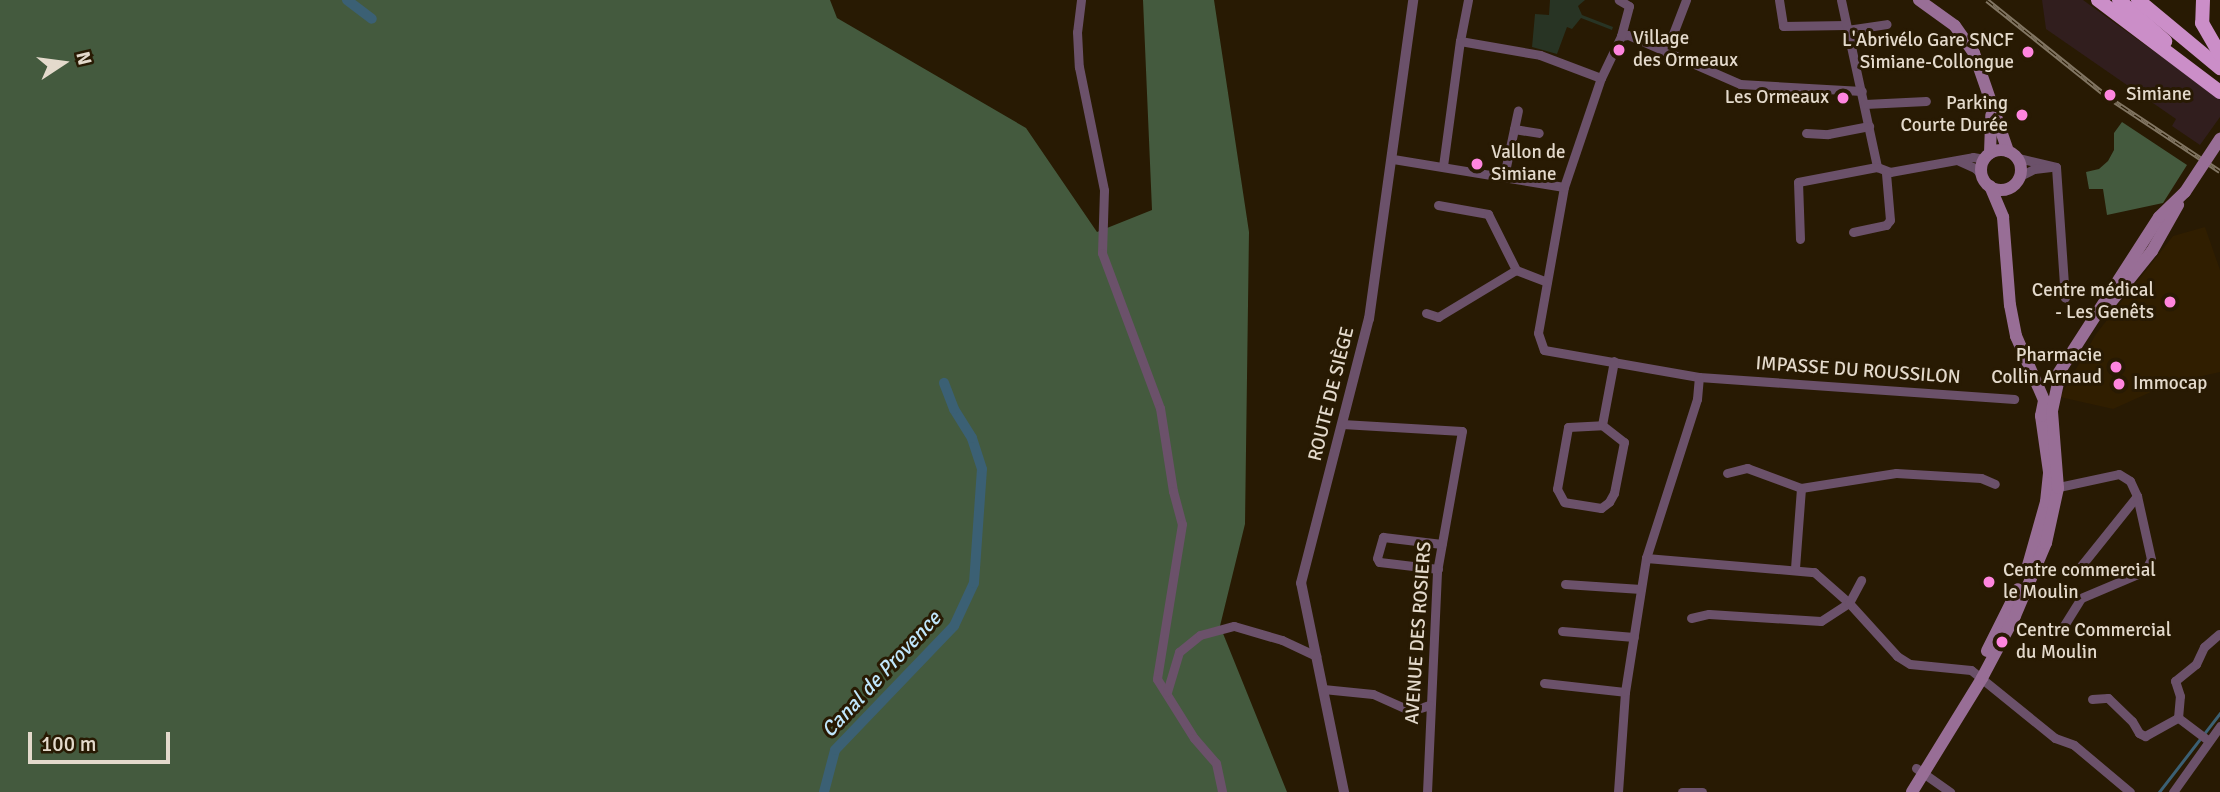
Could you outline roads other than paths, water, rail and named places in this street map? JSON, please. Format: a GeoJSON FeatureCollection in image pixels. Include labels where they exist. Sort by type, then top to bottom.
{"type":"FeatureCollection","features":[{"type":"Feature","properties":{"kind":"highway"},"geometry":{"type":"LineString","coordinates":[[2098,0],[2220,92]]}},
{"type":"Feature","properties":{"kind":"highway"},"geometry":{"type":"LineString","coordinates":[[2119,0],[2220,86]]}},
{"type":"Feature","properties":{"kind":"highway"},"geometry":{"type":"LineString","coordinates":[[2138,0],[2220,68]]}},
{"type":"Feature","properties":{"kind":"highway"},"geometry":{"type":"LineString","coordinates":[[2203,0],[2202,23],[2220,54]]}},
{"type":"Feature","properties":{"kind":"main road"},"geometry":{"type":"LineString","coordinates":[[1919,0],[1955,26],[1974,52],[1992,109],[2020,176],[2012,187],[2003,217]]}},
{"type":"Feature","properties":{"kind":"main road"},"geometry":{"type":"LineString","coordinates":[[1902,792],[1920,770],[2009,628],[2046,543],[2056,489],[2047,391],[2029,369],[2010,305],[2003,217],[1982,175],[1992,109]]}},
{"type":"Feature","properties":{"kind":"main road"},"geometry":{"type":"LineString","coordinates":[[1912,792],[1920,770],[1962,694],[1970,689],[1978,676],[2032,557],[2046,502],[2049,472],[2041,416],[2047,391],[2149,249],[2220,139]]}},
{"type":"Feature","properties":{"kind":"main road"},"geometry":{"type":"LineString","coordinates":[[1987,156],[2013,155]]}},
{"type":"Feature","properties":{"kind":"main road"},"geometry":{"type":"LineString","coordinates":[[1990,187],[2001,190],[2012,187]]}},
{"type":"Feature","properties":{"kind":"main road"},"geometry":{"type":"LineString","coordinates":[[2093,324],[2159,217],[2185,191]]}},
{"type":"Feature","properties":{"kind":"main road"},"geometry":{"type":"LineString","coordinates":[[2121,275],[2149,249]]}},
{"type":"Feature","properties":{"kind":"main road"},"geometry":{"type":"LineString","coordinates":[[2046,502],[2056,489]]}},
{"type":"Feature","properties":{"kind":"main road"},"geometry":{"type":"LineString","coordinates":[[1995,637],[2009,628]]}},
{"type":"Feature","properties":{"kind":"street"},"geometry":{"type":"LineString","coordinates":[[1081,0],[1077,32],[1079,67],[1104,190],[1102,253],[1160,408],[1173,491],[1182,524],[1157,679],[1194,738],[1216,763],[1222,792]]}},
{"type":"Feature","properties":{"kind":"street","name":"ROUTE DE SIÈGE"},"geometry":{"type":"LineString","coordinates":[[1344,792],[1301,583],[1370,319],[1413,0]]}},
{"type":"Feature","properties":{"kind":"street"},"geometry":{"type":"LineString","coordinates":[[1443,166],[1468,0]]}},
{"type":"Feature","properties":{"kind":"street"},"geometry":{"type":"LineString","coordinates":[[1438,205],[1488,214],[1516,270],[1547,282],[1563,187],[1601,78],[1621,36],[1629,6],[1619,0]]}},
{"type":"Feature","properties":{"kind":"street"},"geometry":{"type":"LineString","coordinates":[[1667,52],[1686,0]]}},
{"type":"Feature","properties":{"kind":"street"},"geometry":{"type":"LineString","coordinates":[[1779,0],[1783,26],[1847,28],[1887,24]]}},
{"type":"Feature","properties":{"kind":"street"},"geometry":{"type":"LineString","coordinates":[[1841,0],[1877,166],[1885,173],[1890,220],[1886,225],[1853,232]]}},
{"type":"Feature","properties":{"kind":"street"},"geometry":{"type":"LineString","coordinates":[[1621,36],[1628,35],[1740,84],[1862,91]]}},
{"type":"Feature","properties":{"kind":"street"},"geometry":{"type":"LineString","coordinates":[[1460,41],[1540,55],[1601,78]]}},
{"type":"Feature","properties":{"kind":"street"},"geometry":{"type":"LineString","coordinates":[[1865,104],[1926,101]]}},
{"type":"Feature","properties":{"kind":"street"},"geometry":{"type":"LineString","coordinates":[[1504,176],[1518,110]]}},
{"type":"Feature","properties":{"kind":"street"},"geometry":{"type":"LineString","coordinates":[[1806,134],[1828,134],[1868,126]]}},
{"type":"Feature","properties":{"kind":"street"},"geometry":{"type":"LineString","coordinates":[[1514,129],[1539,133]]}},
{"type":"Feature","properties":{"kind":"street"},"geometry":{"type":"LineString","coordinates":[[2013,155],[2056,167]]}},
{"type":"Feature","properties":{"kind":"street"},"geometry":{"type":"LineString","coordinates":[[1885,173],[1987,156]]}},
{"type":"Feature","properties":{"kind":"street"},"geometry":{"type":"LineString","coordinates":[[1393,159],[1563,187]]}},
{"type":"Feature","properties":{"kind":"street"},"geometry":{"type":"LineString","coordinates":[[1957,160],[1975,168],[1982,175]]}},
{"type":"Feature","properties":{"kind":"street"},"geometry":{"type":"LineString","coordinates":[[1800,239],[1798,182],[1877,166]]}},
{"type":"Feature","properties":{"kind":"street"},"geometry":{"type":"LineString","coordinates":[[2020,176],[2034,169],[2056,167]]}},
{"type":"Feature","properties":{"kind":"street"},"geometry":{"type":"LineString","coordinates":[[2056,167],[2065,298]]}},
{"type":"Feature","properties":{"kind":"street"},"geometry":{"type":"LineString","coordinates":[[2149,249],[2159,217]]}},
{"type":"Feature","properties":{"kind":"street"},"geometry":{"type":"LineString","coordinates":[[1426,313],[1438,317],[1516,270]]}},
{"type":"Feature","properties":{"kind":"street","name":"IMPASSE DU ROUSSILON"},"geometry":{"type":"LineString","coordinates":[[1547,282],[1538,333],[1544,350],[1699,377],[2014,399]]}},
{"type":"Feature","properties":{"kind":"street"},"geometry":{"type":"LineString","coordinates":[[1602,425],[1614,361]]}},
{"type":"Feature","properties":{"kind":"street"},"geometry":{"type":"LineString","coordinates":[[1618,792],[1625,692],[1646,558],[1697,399],[1699,377]]}},
{"type":"Feature","properties":{"kind":"street","name":"AVENUE DES ROSIERS"},"geometry":{"type":"LineString","coordinates":[[1342,424],[1462,431],[1438,569],[1429,705],[1427,792]]}},
{"type":"Feature","properties":{"kind":"street"},"geometry":{"type":"LineString","coordinates":[[1602,425],[1624,442],[1614,493],[1601,508],[1564,502],[1557,489],[1568,428],[1602,425]]}},
{"type":"Feature","properties":{"kind":"street"},"geometry":{"type":"LineString","coordinates":[[2043,438],[2052,460],[2056,489],[2119,474],[2130,481],[2137,496],[2151,559],[2145,571],[2081,598],[2063,627]]}},
{"type":"Feature","properties":{"kind":"street"},"geometry":{"type":"LineString","coordinates":[[1727,473],[1747,468],[1801,488],[1896,473],[1981,478],[1995,484]]}},
{"type":"Feature","properties":{"kind":"street"},"geometry":{"type":"LineString","coordinates":[[1795,568],[1801,488]]}},
{"type":"Feature","properties":{"kind":"street"},"geometry":{"type":"LineString","coordinates":[[2077,571],[2137,496]]}},
{"type":"Feature","properties":{"kind":"street"},"geometry":{"type":"LineString","coordinates":[[1438,569],[1379,562],[1377,558],[1383,537],[1442,544]]}},
{"type":"Feature","properties":{"kind":"street"},"geometry":{"type":"LineString","coordinates":[[1646,558],[1795,568],[1814,572],[1850,603],[1897,656],[1910,664],[1971,670],[2055,738],[2074,745],[2130,792]]}},
{"type":"Feature","properties":{"kind":"street"},"geometry":{"type":"LineString","coordinates":[[1691,618],[1709,614],[1821,621],[1850,603],[1861,580]]}},
{"type":"Feature","properties":{"kind":"street"},"geometry":{"type":"LineString","coordinates":[[1565,584],[1641,589]]}},
{"type":"Feature","properties":{"kind":"street"},"geometry":{"type":"LineString","coordinates":[[1167,692],[1179,652],[1200,635],[1234,626],[1282,640],[1316,656]]}},
{"type":"Feature","properties":{"kind":"street"},"geometry":{"type":"LineString","coordinates":[[1562,631],[1634,637]]}},
{"type":"Feature","properties":{"kind":"street"},"geometry":{"type":"LineString","coordinates":[[2178,718],[2180,696],[2175,681],[2196,664],[2204,647],[2219,634]]}},
{"type":"Feature","properties":{"kind":"street"},"geometry":{"type":"LineString","coordinates":[[1544,683],[1625,692]]}},
{"type":"Feature","properties":{"kind":"street"},"geometry":{"type":"LineString","coordinates":[[1323,689],[1373,694],[1411,711],[1429,705]]}},
{"type":"Feature","properties":{"kind":"street"},"geometry":{"type":"LineString","coordinates":[[2092,699],[2108,698],[2132,721],[2138,733],[2145,736],[2178,718]]}},
{"type":"Feature","properties":{"kind":"street"},"geometry":{"type":"LineString","coordinates":[[2178,718],[2205,738]]}},
{"type":"Feature","properties":{"kind":"street"},"geometry":{"type":"LineString","coordinates":[[2173,792],[2205,738],[2220,726]]}},
{"type":"Feature","properties":{"kind":"street"},"geometry":{"type":"LineString","coordinates":[[1920,770],[1950,792]]}},
{"type":"Feature","properties":{"kind":"street"},"geometry":{"type":"LineString","coordinates":[[1682,792],[1702,792]]}},
{"type":"Feature","properties":{"kind":"waterway","name":"Canal de Provence"},"geometry":{"type":"LineString","coordinates":[[347,0],[372,19]]}},
{"type":"Feature","properties":{"kind":"waterway","name":"Canal de Provence"},"geometry":{"type":"LineString","coordinates":[[824,792],[835,750],[954,626],[974,583],[982,469],[972,438],[954,409],[944,383]]}},
{"type":"Feature","properties":{"kind":"waterway"},"geometry":{"type":"LineString","coordinates":[[2159,792],[2220,713]]}},
{"type":"Feature","properties":{"kind":"railway"},"geometry":{"type":"LineString","coordinates":[[1987,0],[2108,97],[2220,171]]}},
{"type":"Feature","properties":{"kind":"place","name":"Village des Ormeaux"},"geometry":{"type":"Point","coordinates":[1619,50]}},
{"type":"Feature","properties":{"kind":"place","name":"L'Abrivélo Gare SNCF Simiane-Collongue"},"geometry":{"type":"Point","coordinates":[2028,52]}},
{"type":"Feature","properties":{"kind":"place","name":"Simiane"},"geometry":{"type":"Point","coordinates":[2110,95]}},
{"type":"Feature","properties":{"kind":"place","name":"Les Ormeaux"},"geometry":{"type":"Point","coordinates":[1843,98]}},
{"type":"Feature","properties":{"kind":"place","name":"Parking Courte Durée"},"geometry":{"type":"Point","coordinates":[2022,115]}},
{"type":"Feature","properties":{"kind":"place","name":"Vallon de Simiane"},"geometry":{"type":"Point","coordinates":[1477,164]}},
{"type":"Feature","properties":{"kind":"place","name":"Centre médical - Les Genêts"},"geometry":{"type":"Point","coordinates":[2170,302]}},
{"type":"Feature","properties":{"kind":"place","name":"Pharmacie Collin Arnaud"},"geometry":{"type":"Point","coordinates":[2116,367]}},
{"type":"Feature","properties":{"kind":"place","name":"Immocap"},"geometry":{"type":"Point","coordinates":[2119,384]}},
{"type":"Feature","properties":{"kind":"place","name":"Centre commercial le Moulin"},"geometry":{"type":"Point","coordinates":[1989,582]}},
{"type":"Feature","properties":{"kind":"place","name":"Centre Commercial du Moulin"},"geometry":{"type":"Point","coordinates":[2002,642]}}]}
